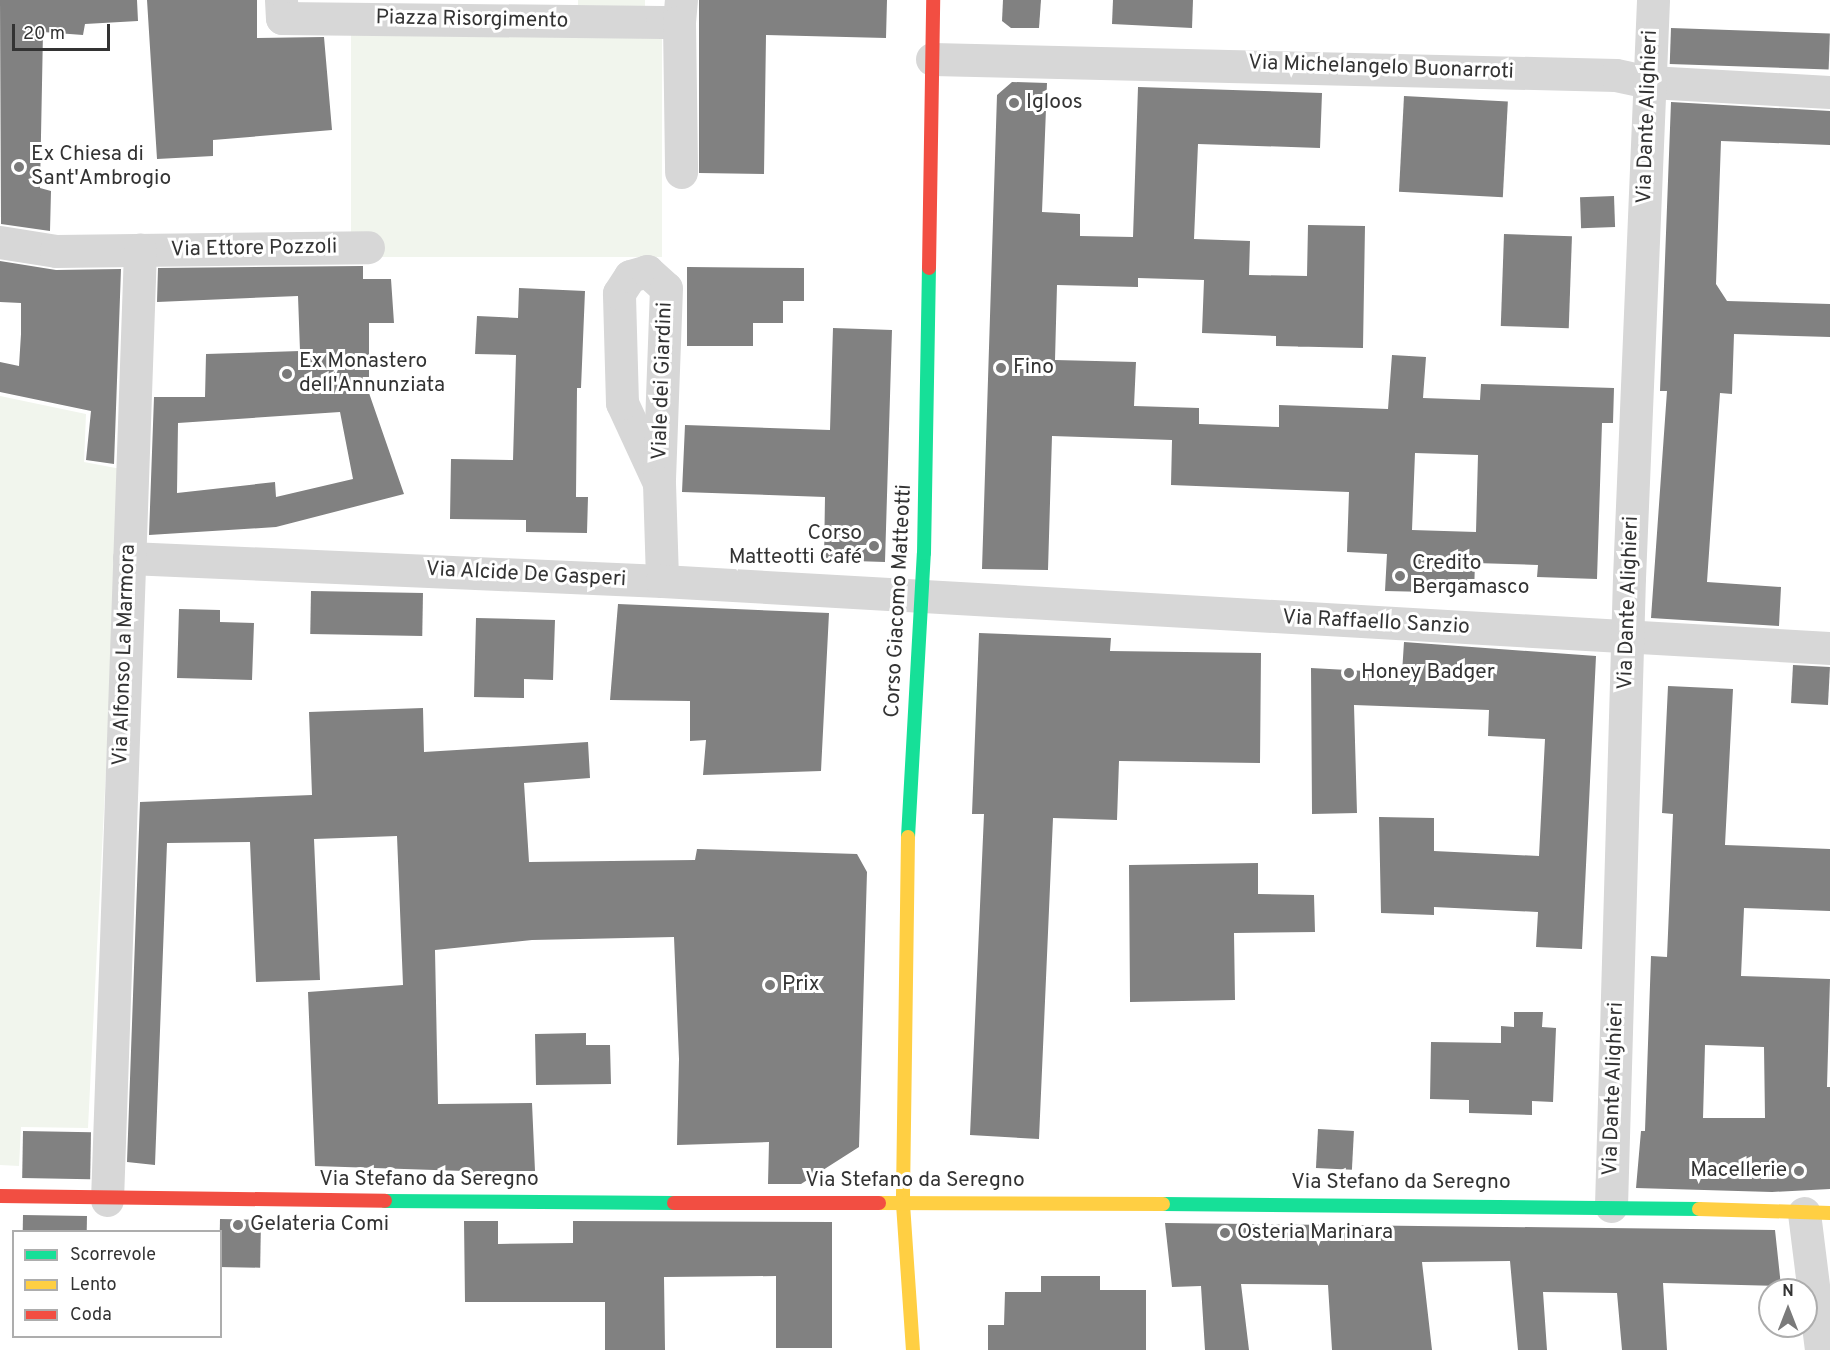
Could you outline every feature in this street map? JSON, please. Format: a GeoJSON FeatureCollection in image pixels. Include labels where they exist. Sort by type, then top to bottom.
{"type":"FeatureCollection","features":[{"type":"Feature","properties":{"kind":"street","name":"Piazza Risorgimento"},"geometry":{"type":"LineString","coordinates":[[281,0],[282,18],[680,11],[681,172]]}},
{"type":"Feature","properties":{"kind":"street","name":"Corso Giacomo Matteotti"},"geometry":{"type":"LineString","coordinates":[[913,1350],[903,1204],[909,810],[922,596],[933,0]]}},
{"type":"Feature","properties":{"kind":"street","name":"Via Dante Alighieri"},"geometry":{"type":"LineString","coordinates":[[1611,1206],[1628,638],[1653,0]]}},
{"type":"Feature","properties":{"kind":"street","name":"Via Michelangelo Buonarroti"},"geometry":{"type":"LineString","coordinates":[[932,59],[1616,75],[1650,82],[1830,92]]}},
{"type":"Feature","properties":{"kind":"street"},"geometry":{"type":"LineString","coordinates":[[0,242],[56,251],[140,250]]}},
{"type":"Feature","properties":{"kind":"street","name":"Via Ettore Pozzoli"},"geometry":{"type":"LineString","coordinates":[[140,250],[368,247]]}},
{"type":"Feature","properties":{"kind":"street","name":"Via Alfonso La Marmora"},"geometry":{"type":"LineString","coordinates":[[107,1200],[140,250]]}},
{"type":"Feature","properties":{"kind":"street","name":"Viale dei Giardini"},"geometry":{"type":"LineString","coordinates":[[659,483],[622,403],[619,293],[630,276],[647,271],[666,288],[659,483],[662,581]]}},
{"type":"Feature","properties":{"kind":"street","name":"Via Alcide De Gasperi"},"geometry":{"type":"LineString","coordinates":[[129,558],[662,581],[922,596]]}},
{"type":"Feature","properties":{"kind":"street","name":"Via Raffaello Sanzio"},"geometry":{"type":"LineString","coordinates":[[922,596],[1830,648]]}},
{"type":"Feature","properties":{"kind":"street","name":"Via Stefano da Seregno"},"geometry":{"type":"LineString","coordinates":[[0,1196],[107,1200],[1611,1206],[1817,1213]]}},
{"type":"Feature","properties":{"kind":"street"},"geometry":{"type":"LineString","coordinates":[[1817,1213],[1821,1350]]}},
{"type":"Feature","properties":{"kind":"shaded area"},"geometry":{"type":"Polygon","coordinates":[[[578,0],[645,0],[645,9],[578,9],[578,0]]]}},
{"type":"Feature","properties":{"kind":"shaded area"},"geometry":{"type":"Polygon","coordinates":[[[351,28],[662,28],[662,257],[351,257],[351,28]]]}},
{"type":"Feature","properties":{"kind":"shaded area"},"geometry":{"type":"Polygon","coordinates":[[[0,396],[86,414],[84,462],[121,469],[88,1128],[21,1127],[19,1166],[0,1165],[0,396]]]}},
{"type":"Feature","properties":{"kind":"building"},"geometry":{"type":"Polygon","coordinates":[[[0,0],[137,0],[138,21],[85,24],[83,35],[43,32],[40,188],[51,191],[50,231],[1,224],[0,0]]]}},
{"type":"Feature","properties":{"kind":"building"},"geometry":{"type":"Polygon","coordinates":[[[147,0],[257,0],[257,38],[324,37],[332,130],[213,140],[213,156],[157,159],[147,0]]]}},
{"type":"Feature","properties":{"kind":"building"},"geometry":{"type":"Polygon","coordinates":[[[699,0],[887,0],[886,38],[766,35],[764,174],[699,173],[699,0]]]}},
{"type":"Feature","properties":{"kind":"building"},"geometry":{"type":"Polygon","coordinates":[[[1003,0],[1041,0],[1039,28],[1011,28],[1002,21],[1003,0]]]}},
{"type":"Feature","properties":{"kind":"building"},"geometry":{"type":"Polygon","coordinates":[[[1113,0],[1193,0],[1192,28],[1112,24],[1113,0]]]}},
{"type":"Feature","properties":{"kind":"building"},"geometry":{"type":"Polygon","coordinates":[[[1671,28],[1830,34],[1829,70],[1670,64],[1671,28]]]}},
{"type":"Feature","properties":{"kind":"building"},"geometry":{"type":"Polygon","coordinates":[[[1012,82],[1047,83],[1042,212],[1080,214],[1080,236],[1133,237],[1138,87],[1322,93],[1320,148],[1198,144],[1194,239],[1250,241],[1249,275],[1307,276],[1308,225],[1365,226],[1363,348],[1276,346],[1276,336],[1202,333],[1204,280],[1138,278],[1138,287],[1057,285],[1055,360],[1136,362],[1134,406],[1199,408],[1199,424],[1279,427],[1279,405],[1388,409],[1392,355],[1426,357],[1423,398],[1480,400],[1481,384],[1614,388],[1613,423],[1602,423],[1597,579],[1537,577],[1538,565],[1475,563],[1474,593],[1385,591],[1387,554],[1347,552],[1349,492],[1171,485],[1172,440],[1052,436],[1048,570],[982,569],[997,95],[1012,82]],[[1415,453],[1412,530],[1476,532],[1478,455],[1415,453]]]}},
{"type":"Feature","properties":{"kind":"building"},"geometry":{"type":"Polygon","coordinates":[[[1404,96],[1508,101],[1503,197],[1399,192],[1404,96]]]}},
{"type":"Feature","properties":{"kind":"building"},"geometry":{"type":"Polygon","coordinates":[[[1671,102],[1830,111],[1830,145],[1721,141],[1716,284],[1727,301],[1830,304],[1830,337],[1734,334],[1732,394],[1720,393],[1707,582],[1781,587],[1779,626],[1651,618],[1667,391],[1660,391],[1671,102]]]}},
{"type":"Feature","properties":{"kind":"building"},"geometry":{"type":"Polygon","coordinates":[[[1614,196],[1615,227],[1581,228],[1580,197],[1614,196]]]}},
{"type":"Feature","properties":{"kind":"building"},"geometry":{"type":"Polygon","coordinates":[[[1504,234],[1572,236],[1569,328],[1501,326],[1504,234]]]}},
{"type":"Feature","properties":{"kind":"building"},"geometry":{"type":"Polygon","coordinates":[[[0,261],[56,270],[121,269],[114,464],[86,460],[91,411],[0,392],[0,362],[19,366],[21,303],[0,302],[0,261]]]}},
{"type":"Feature","properties":{"kind":"building","name":"Ex Monastero dell'Annunziata"},"geometry":{"type":"Polygon","coordinates":[[[363,266],[363,279],[391,279],[394,323],[369,323],[369,393],[404,494],[276,527],[149,535],[154,397],[205,397],[206,354],[300,351],[298,296],[157,302],[158,268],[363,266]],[[340,412],[178,423],[177,493],[275,482],[276,497],[353,479],[340,412]]]}},
{"type":"Feature","properties":{"kind":"building"},"geometry":{"type":"Polygon","coordinates":[[[687,267],[804,268],[804,301],[783,301],[783,323],[753,323],[753,346],[687,346],[687,267]]]}},
{"type":"Feature","properties":{"kind":"building"},"geometry":{"type":"Polygon","coordinates":[[[519,288],[585,291],[581,388],[577,388],[576,497],[588,497],[587,533],[526,532],[526,520],[450,519],[451,459],[513,460],[516,355],[475,354],[477,316],[518,318],[519,288]]]}},
{"type":"Feature","properties":{"kind":"building"},"geometry":{"type":"Polygon","coordinates":[[[833,328],[892,330],[885,562],[824,560],[825,497],[682,492],[685,425],[830,430],[833,328]]]}},
{"type":"Feature","properties":{"kind":"building"},"geometry":{"type":"Polygon","coordinates":[[[311,591],[423,593],[422,636],[310,634],[311,591]]]}},
{"type":"Feature","properties":{"kind":"building"},"geometry":{"type":"Polygon","coordinates":[[[618,604],[829,613],[821,771],[703,775],[706,740],[690,741],[690,701],[610,700],[618,604]]]}},
{"type":"Feature","properties":{"kind":"building"},"geometry":{"type":"Polygon","coordinates":[[[179,609],[220,610],[220,622],[254,623],[252,680],[177,678],[179,609]]]}},
{"type":"Feature","properties":{"kind":"building"},"geometry":{"type":"Polygon","coordinates":[[[476,618],[555,620],[553,680],[524,679],[524,698],[474,697],[476,618]]]}},
{"type":"Feature","properties":{"kind":"building"},"geometry":{"type":"Polygon","coordinates":[[[979,633],[1111,638],[1110,651],[1261,653],[1260,763],[1119,761],[1117,820],[1053,818],[1039,1139],[970,1135],[984,814],[972,814],[979,633]]]}},
{"type":"Feature","properties":{"kind":"building"},"geometry":{"type":"Polygon","coordinates":[[[1404,642],[1596,656],[1582,949],[1536,947],[1538,912],[1434,907],[1434,915],[1381,913],[1379,817],[1434,818],[1434,851],[1539,856],[1545,739],[1488,736],[1489,710],[1354,705],[1357,813],[1312,814],[1311,668],[1402,673],[1404,642]]]}},
{"type":"Feature","properties":{"kind":"building"},"geometry":{"type":"Polygon","coordinates":[[[1793,665],[1830,667],[1828,705],[1791,703],[1793,665]]]}},
{"type":"Feature","properties":{"kind":"building"},"geometry":{"type":"Polygon","coordinates":[[[1668,686],[1733,689],[1725,845],[1830,849],[1830,911],[1744,908],[1741,976],[1830,979],[1827,1087],[1830,1087],[1830,1189],[1772,1192],[1636,1188],[1641,1131],[1645,1131],[1651,956],[1667,957],[1673,814],[1662,813],[1668,686]],[[1705,1045],[1703,1118],[1765,1118],[1764,1047],[1705,1045]]]}},
{"type":"Feature","properties":{"kind":"building"},"geometry":{"type":"Polygon","coordinates":[[[423,708],[424,752],[588,742],[590,778],[524,783],[529,862],[695,860],[697,849],[857,854],[867,872],[859,1147],[801,1184],[768,1184],[769,1142],[677,1145],[679,1059],[674,937],[532,940],[435,950],[438,1104],[532,1103],[535,1171],[498,1171],[498,1183],[464,1183],[464,1171],[315,1166],[308,992],[403,985],[397,836],[314,839],[320,980],[256,982],[250,842],[167,843],[155,1165],[127,1162],[140,802],[312,795],[309,712],[423,708]]]}},
{"type":"Feature","properties":{"kind":"building"},"geometry":{"type":"Polygon","coordinates":[[[1258,863],[1258,894],[1314,895],[1315,932],[1234,933],[1235,1000],[1130,1002],[1129,865],[1258,863]]]}},
{"type":"Feature","properties":{"kind":"building"},"geometry":{"type":"Polygon","coordinates":[[[1514,1012],[1543,1012],[1542,1027],[1556,1028],[1553,1102],[1532,1101],[1532,1115],[1469,1113],[1469,1100],[1430,1099],[1431,1042],[1501,1043],[1501,1026],[1514,1027],[1514,1012]]]}},
{"type":"Feature","properties":{"kind":"building"},"geometry":{"type":"Polygon","coordinates":[[[586,1033],[586,1045],[610,1045],[611,1084],[536,1085],[535,1034],[586,1033]]]}},
{"type":"Feature","properties":{"kind":"building"},"geometry":{"type":"Polygon","coordinates":[[[1318,1129],[1354,1131],[1352,1170],[1316,1168],[1318,1129]]]}},
{"type":"Feature","properties":{"kind":"building"},"geometry":{"type":"Polygon","coordinates":[[[23,1131],[91,1132],[90,1179],[22,1178],[23,1131]]]}},
{"type":"Feature","properties":{"kind":"building"},"geometry":{"type":"Polygon","coordinates":[[[23,1215],[87,1216],[87,1230],[23,1230],[23,1215]]]}},
{"type":"Feature","properties":{"kind":"building"},"geometry":{"type":"Polygon","coordinates":[[[220,1219],[261,1220],[260,1268],[222,1267],[220,1219]]]}},
{"type":"Feature","properties":{"kind":"building"},"geometry":{"type":"Polygon","coordinates":[[[464,1221],[498,1221],[498,1244],[573,1243],[573,1221],[832,1222],[832,1348],[776,1348],[776,1276],[664,1277],[665,1350],[605,1350],[605,1302],[465,1302],[464,1221]]]}},
{"type":"Feature","properties":{"kind":"building"},"geometry":{"type":"Polygon","coordinates":[[[1165,1223],[1775,1230],[1780,1278],[1758,1278],[1758,1285],[1663,1283],[1667,1350],[1622,1350],[1617,1293],[1543,1292],[1547,1350],[1518,1350],[1510,1261],[1422,1262],[1432,1350],[1332,1350],[1328,1285],[1241,1284],[1249,1350],[1205,1350],[1201,1286],[1172,1287],[1165,1223]]]}},
{"type":"Feature","properties":{"kind":"building"},"geometry":{"type":"Polygon","coordinates":[[[1041,1276],[1100,1276],[1100,1290],[1146,1290],[1146,1350],[988,1350],[988,1325],[1004,1325],[1005,1292],[1041,1292],[1041,1276]]]}},
{"type":"Feature","properties":{"kind":"traffic: fast"},"geometry":{"type":"LineString","coordinates":[[908,837],[924,553],[929,268]]}},
{"type":"Feature","properties":{"kind":"traffic: fast"},"geometry":{"type":"LineString","coordinates":[[385,1201],[674,1203]]}},
{"type":"Feature","properties":{"kind":"traffic: fast"},"geometry":{"type":"LineString","coordinates":[[1163,1204],[1699,1209]]}},
{"type":"Feature","properties":{"kind":"traffic: slow"},"geometry":{"type":"LineString","coordinates":[[908,837],[903,1204],[913,1350]]}},
{"type":"Feature","properties":{"kind":"traffic: slow"},"geometry":{"type":"LineString","coordinates":[[879,1203],[1163,1204]]}},
{"type":"Feature","properties":{"kind":"traffic: slow"},"geometry":{"type":"LineString","coordinates":[[1699,1209],[1830,1213]]}},
{"type":"Feature","properties":{"kind":"traffic: jam"},"geometry":{"type":"LineString","coordinates":[[929,268],[933,0]]}},
{"type":"Feature","properties":{"kind":"traffic: jam"},"geometry":{"type":"LineString","coordinates":[[0,1196],[385,1201]]}},
{"type":"Feature","properties":{"kind":"traffic: jam"},"geometry":{"type":"LineString","coordinates":[[674,1203],[879,1203]]}},
{"type":"Feature","properties":{"kind":"place","name":"Igloos"},"geometry":{"type":"Point","coordinates":[1014,103]}},
{"type":"Feature","properties":{"kind":"place","name":"Ex Chiesa di Sant'Ambrogio"},"geometry":{"type":"Point","coordinates":[19,167]}},
{"type":"Feature","properties":{"kind":"place","name":"Fino"},"geometry":{"type":"Point","coordinates":[1001,368]}},
{"type":"Feature","properties":{"kind":"place","name":"Ex Monastero dell'Annunziata"},"geometry":{"type":"Point","coordinates":[287,374]}},
{"type":"Feature","properties":{"kind":"place","name":"Corso Matteotti Café"},"geometry":{"type":"Point","coordinates":[874,546]}},
{"type":"Feature","properties":{"kind":"place","name":"Credito Bergamasco"},"geometry":{"type":"Point","coordinates":[1400,576]}},
{"type":"Feature","properties":{"kind":"place","name":"Honey Badger"},"geometry":{"type":"Point","coordinates":[1349,673]}},
{"type":"Feature","properties":{"kind":"place","name":"Prix"},"geometry":{"type":"Point","coordinates":[770,985]}},
{"type":"Feature","properties":{"kind":"place","name":"Macellerie"},"geometry":{"type":"Point","coordinates":[1799,1171]}},
{"type":"Feature","properties":{"kind":"place","name":"Gelateria Comi"},"geometry":{"type":"Point","coordinates":[238,1225]}},
{"type":"Feature","properties":{"kind":"place","name":"Osteria Marinara"},"geometry":{"type":"Point","coordinates":[1225,1233]}}]}
